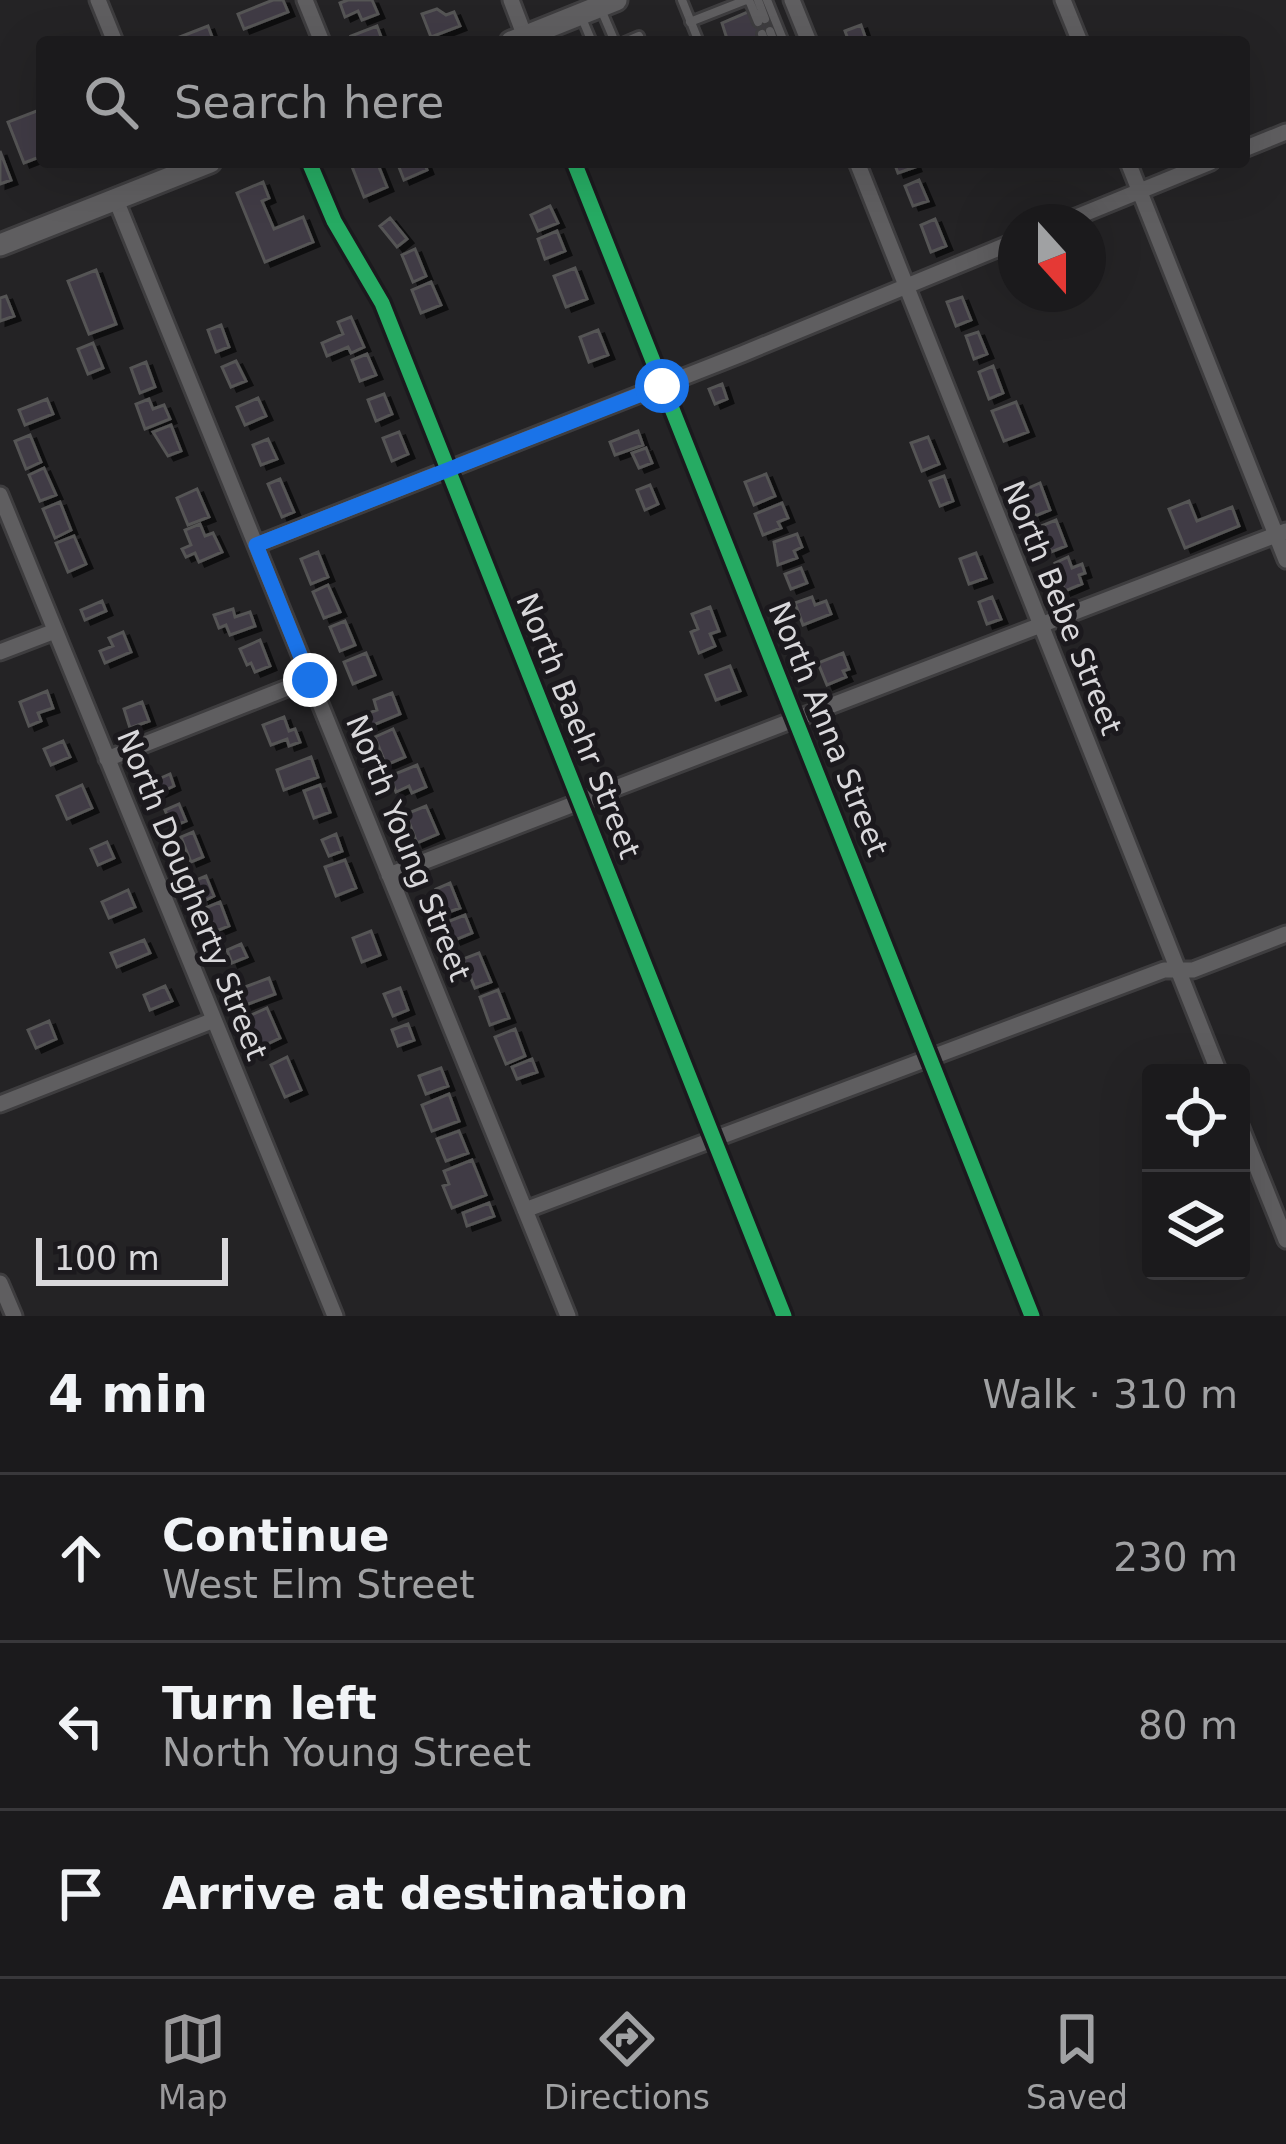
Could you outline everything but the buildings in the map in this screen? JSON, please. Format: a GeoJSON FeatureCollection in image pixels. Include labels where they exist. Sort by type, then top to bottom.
{"type":"FeatureCollection","features":[{"type":"Feature","properties":{"kind":"main road"},"geometry":{"type":"LineString","coordinates":[[530,36],[598,5]]}},
{"type":"Feature","properties":{"kind":"main road"},"geometry":{"type":"LineString","coordinates":[[0,245],[116,200],[165,170]]}},
{"type":"Feature","properties":{"kind":"street"},"geometry":{"type":"LineString","coordinates":[[98,0],[113,36]]}},
{"type":"Feature","properties":{"kind":"street"},"geometry":{"type":"LineString","coordinates":[[305,0],[320,36]]}},
{"type":"Feature","properties":{"kind":"street"},"geometry":{"type":"LineString","coordinates":[[511,0],[520,36]]}},
{"type":"Feature","properties":{"kind":"street"},"geometry":{"type":"LineString","coordinates":[[792,0],[802,36]]}},
{"type":"Feature","properties":{"kind":"street"},"geometry":{"type":"LineString","coordinates":[[1064,0],[1078,36]]}},
{"type":"Feature","properties":{"kind":"street"},"geometry":{"type":"LineString","coordinates":[[1250,147],[1286,132]]}},
{"type":"Feature","properties":{"kind":"street","name":"North Baehr Street"},"geometry":{"type":"LineString","coordinates":[[312,168],[334,221],[382,303],[784,1316]]}},
{"type":"Feature","properties":{"kind":"street","name":"North Anna Street"},"geometry":{"type":"LineString","coordinates":[[576,168],[1032,1316]]}},
{"type":"Feature","properties":{"kind":"street","name":"North Bebe Street"},"geometry":{"type":"LineString","coordinates":[[859,168],[1215,1064]]}},
{"type":"Feature","properties":{"kind":"street"},"geometry":{"type":"LineString","coordinates":[[1130,168],[1281,533],[1286,560]]}},
{"type":"Feature","properties":{"kind":"street"},"geometry":{"type":"LineString","coordinates":[[1106,205],[1196,168]]}},
{"type":"Feature","properties":{"kind":"street","name":"North Young Street"},"geometry":{"type":"LineString","coordinates":[[116,200],[568,1316]]}},
{"type":"Feature","properties":{"kind":"street"},"geometry":{"type":"LineString","coordinates":[[256,545],[998,249]]}},
{"type":"Feature","properties":{"kind":"street","name":"North Dougherty Street"},"geometry":{"type":"LineString","coordinates":[[0,495],[335,1316]]}},
{"type":"Feature","properties":{"kind":"street"},"geometry":{"type":"LineString","coordinates":[[389,875],[1281,533]]}},
{"type":"Feature","properties":{"kind":"street"},"geometry":{"type":"LineString","coordinates":[[0,652],[55,631]]}},
{"type":"Feature","properties":{"kind":"street"},"geometry":{"type":"LineString","coordinates":[[107,759],[310,680]]}},
{"type":"Feature","properties":{"kind":"street"},"geometry":{"type":"LineString","coordinates":[[525,1210],[1164,970],[1193,970],[1286,934]]}},
{"type":"Feature","properties":{"kind":"street"},"geometry":{"type":"LineString","coordinates":[[0,1104],[214,1020]]}},
{"type":"Feature","properties":{"kind":"street"},"geometry":{"type":"LineString","coordinates":[[1250,1150],[1286,1240]]}},
{"type":"Feature","properties":{"kind":"street"},"geometry":{"type":"LineString","coordinates":[[0,1283],[14,1316]]}},
{"type":"Feature","properties":{"kind":"lane"},"geometry":{"type":"LineString","coordinates":[[682,0],[696,36]]}},
{"type":"Feature","properties":{"kind":"lane"},"geometry":{"type":"LineString","coordinates":[[691,22],[751,0],[761,21]]}},
{"type":"Feature","properties":{"kind":"lane"},"geometry":{"type":"LineString","coordinates":[[767,0],[782,36]]}},
{"type":"Feature","properties":{"kind":"lane"},"geometry":{"type":"LineString","coordinates":[[593,36],[598,5]]}},
{"type":"Feature","properties":{"kind":"lane"},"geometry":{"type":"LineString","coordinates":[[598,5],[612,36]]}},
{"type":"Feature","properties":{"kind":"cycle path"},"geometry":{"type":"LineString","coordinates":[[312,168],[334,221],[382,303],[784,1316]]}},
{"type":"Feature","properties":{"kind":"cycle path"},"geometry":{"type":"LineString","coordinates":[[576,168],[1032,1316]]}},
{"type":"Feature","properties":{"kind":"route"},"geometry":{"type":"LineString","coordinates":[[310,680],[256,545],[662,386]]}}]}
